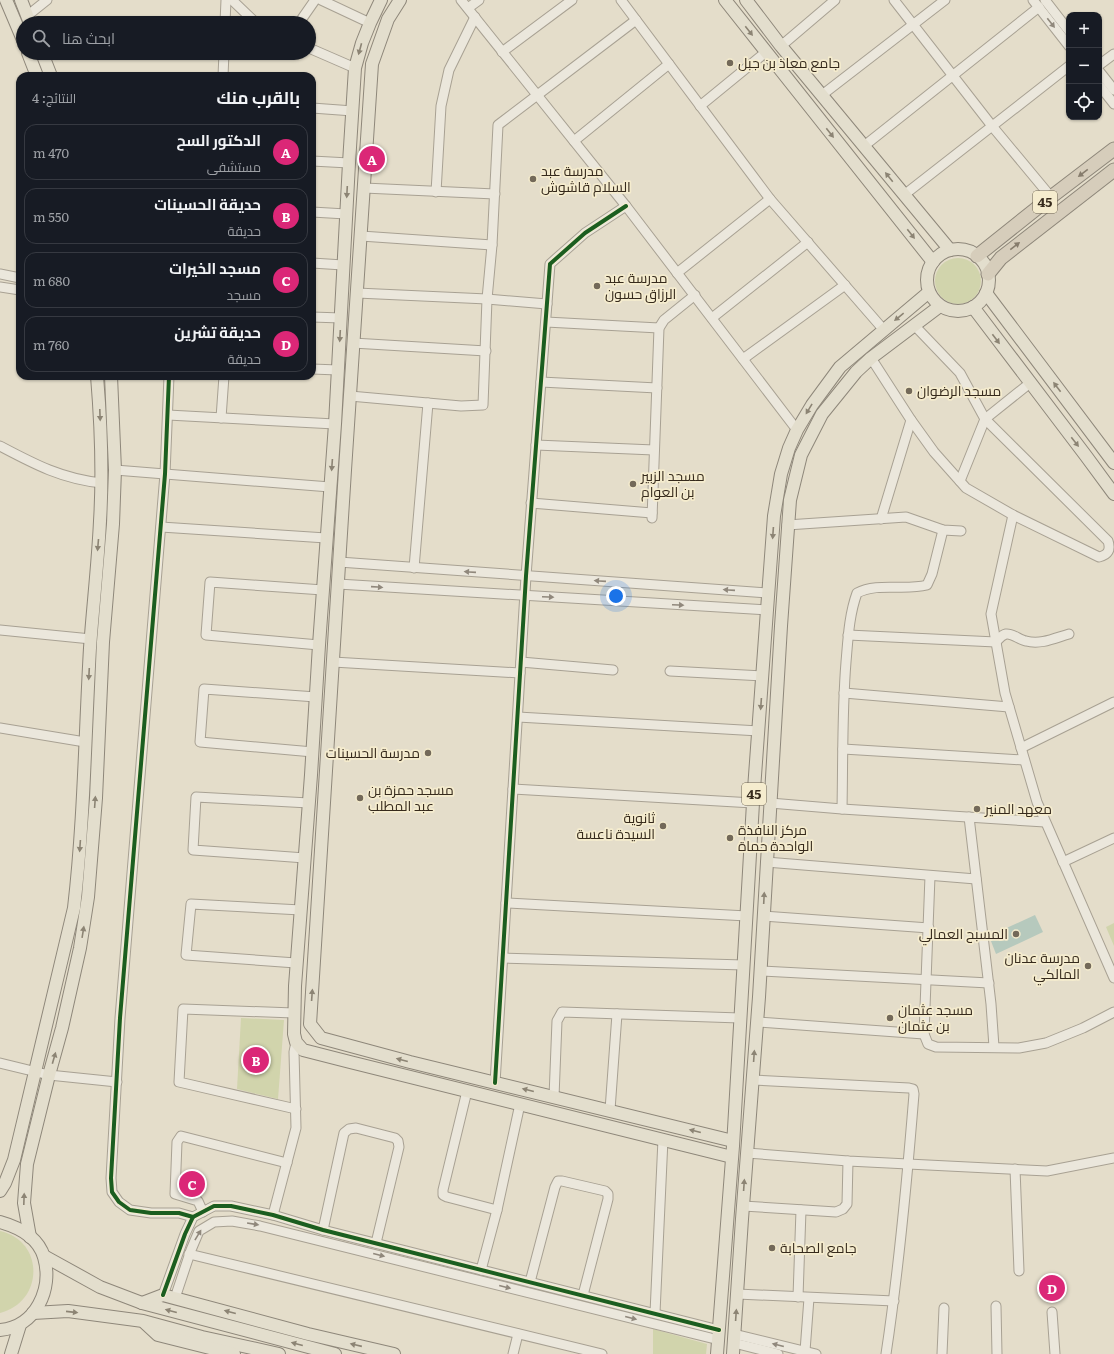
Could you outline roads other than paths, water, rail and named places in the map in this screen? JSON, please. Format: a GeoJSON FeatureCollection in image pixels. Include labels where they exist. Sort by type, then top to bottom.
{"type":"FeatureCollection","features":[{"type":"Feature","properties":{"kind":"highway","name":"45"},"geometry":{"type":"LineString","coordinates":[[977,256],[1114,149]]}},
{"type":"Feature","properties":{"kind":"highway","name":"45"},"geometry":{"type":"LineString","coordinates":[[988,274],[1001,258],[1114,170]]}},
{"type":"Feature","properties":{"kind":"main road"},"geometry":{"type":"LineString","coordinates":[[6,0],[16,24]]}},
{"type":"Feature","properties":{"kind":"main road"},"geometry":{"type":"LineString","coordinates":[[20,0],[27,16]]}},
{"type":"Feature","properties":{"kind":"main road"},"geometry":{"type":"LineString","coordinates":[[381,0],[362,42],[355,68],[335,424],[326,538],[313,752],[296,963],[294,1013],[294,1034],[296,1042],[303,1050],[732,1157]]}},
{"type":"Feature","properties":{"kind":"main road"},"geometry":{"type":"LineString","coordinates":[[400,0],[388,19],[372,64],[310,1024],[321,1038],[410,1062],[733,1141]]}},
{"type":"Feature","properties":{"kind":"main road"},"geometry":{"type":"LineString","coordinates":[[725,0],[933,262]]}},
{"type":"Feature","properties":{"kind":"main road"},"geometry":{"type":"LineString","coordinates":[[746,0],[781,46],[950,250]]}},
{"type":"Feature","properties":{"kind":"main road"},"geometry":{"type":"LineString","coordinates":[[31,60],[35,72]]}},
{"type":"Feature","properties":{"kind":"main road"},"geometry":{"type":"LineString","coordinates":[[44,60],[49,72]]}},
{"type":"Feature","properties":{"kind":"main road"},"geometry":{"type":"LineString","coordinates":[[950,250],[968,251],[977,256],[984,264],[988,274],[989,283],[986,293],[973,307],[963,311],[952,311],[940,306],[929,292],[927,278],[933,262],[940,255],[950,250]]}},
{"type":"Feature","properties":{"kind":"main road","name":"45"},"geometry":{"type":"LineString","coordinates":[[717,1354],[732,1157],[753,803],[768,588],[774,516],[781,474],[789,448],[797,430],[812,405],[840,367],[883,329],[929,292]]}},
{"type":"Feature","properties":{"kind":"main road"},"geometry":{"type":"LineString","coordinates":[[986,293],[1114,463]]}},
{"type":"Feature","properties":{"kind":"main road","name":"45"},"geometry":{"type":"LineString","coordinates":[[734,1344],[757,1022],[780,626],[790,500],[801,454],[822,414],[856,372],[871,358],[940,306]]}},
{"type":"Feature","properties":{"kind":"main road"},"geometry":{"type":"LineString","coordinates":[[973,307],[1114,494]]}},
{"type":"Feature","properties":{"kind":"main road"},"geometry":{"type":"LineString","coordinates":[[0,1191],[5,1183],[14,1160],[74,908],[79,867],[91,639],[102,483],[97,380]]}},
{"type":"Feature","properties":{"kind":"main road"},"geometry":{"type":"LineString","coordinates":[[30,1237],[24,1203],[27,1164],[77,963],[88,897],[96,798],[103,642],[113,524],[115,470],[111,380]]}},
{"type":"Feature","properties":{"kind":"main road"},"geometry":{"type":"LineString","coordinates":[[768,588],[783,584]]}},
{"type":"Feature","properties":{"kind":"main road"},"geometry":{"type":"LineString","coordinates":[[766,625],[780,626]]}},
{"type":"Feature","properties":{"kind":"main road"},"geometry":{"type":"LineString","coordinates":[[745,940],[762,939]]}},
{"type":"Feature","properties":{"kind":"main road"},"geometry":{"type":"LineString","coordinates":[[734,1120],[749,1120]]}},
{"type":"Feature","properties":{"kind":"main road"},"geometry":{"type":"LineString","coordinates":[[0,1222],[17,1227],[30,1237],[44,1256],[100,1287],[142,1303],[335,1354]]}},
{"type":"Feature","properties":{"kind":"main road"},"geometry":{"type":"LineString","coordinates":[[726,1233],[741,1233]]}},
{"type":"Feature","properties":{"kind":"main road"},"geometry":{"type":"LineString","coordinates":[[0,1330],[20,1325],[33,1313],[42,1300],[47,1281],[44,1256]]}},
{"type":"Feature","properties":{"kind":"main road"},"geometry":{"type":"LineString","coordinates":[[142,1303],[163,1295],[308,1334],[394,1354]]}},
{"type":"Feature","properties":{"kind":"main road"},"geometry":{"type":"LineString","coordinates":[[33,1313],[68,1311],[143,1321],[202,1337],[278,1354]]}},
{"type":"Feature","properties":{"kind":"main road"},"geometry":{"type":"LineString","coordinates":[[143,1321],[158,1335],[234,1354]]}},
{"type":"Feature","properties":{"kind":"main road"},"geometry":{"type":"LineString","coordinates":[[12,1354],[20,1325]]}},
{"type":"Feature","properties":{"kind":"street"},"geometry":{"type":"LineString","coordinates":[[31,16],[47,0]]}},
{"type":"Feature","properties":{"kind":"street"},"geometry":{"type":"LineString","coordinates":[[304,16],[315,0]]}},
{"type":"Feature","properties":{"kind":"street"},"geometry":{"type":"LineString","coordinates":[[321,0],[370,23]]}},
{"type":"Feature","properties":{"kind":"street"},"geometry":{"type":"LineString","coordinates":[[461,0],[626,206],[797,430]]}},
{"type":"Feature","properties":{"kind":"street"},"geometry":{"type":"LineString","coordinates":[[468,8],[479,0]]}},
{"type":"Feature","properties":{"kind":"street"},"geometry":{"type":"LineString","coordinates":[[502,52],[572,0]]}},
{"type":"Feature","properties":{"kind":"street"},"geometry":{"type":"LineString","coordinates":[[621,0],[770,199],[883,329]]}},
{"type":"Feature","properties":{"kind":"street"},"geometry":{"type":"LineString","coordinates":[[781,46],[835,0]]}},
{"type":"Feature","properties":{"kind":"street"},"geometry":{"type":"LineString","coordinates":[[894,0],[992,126],[1051,197]]}},
{"type":"Feature","properties":{"kind":"street"},"geometry":{"type":"LineString","coordinates":[[822,95],[945,0]]}},
{"type":"Feature","properties":{"kind":"street"},"geometry":{"type":"LineString","coordinates":[[1045,0],[1066,27]]}},
{"type":"Feature","properties":{"kind":"street"},"geometry":{"type":"LineString","coordinates":[[228,16],[233,1],[249,16]]}},
{"type":"Feature","properties":{"kind":"street"},"geometry":{"type":"LineString","coordinates":[[864,146],[953,75],[1036,4],[1066,42]]}},
{"type":"Feature","properties":{"kind":"street"},"geometry":{"type":"LineString","coordinates":[[436,192],[443,99],[449,70],[475,17]]}},
{"type":"Feature","properties":{"kind":"street"},"geometry":{"type":"LineString","coordinates":[[350,396],[461,406],[483,405],[498,125],[636,20]]}},
{"type":"Feature","properties":{"kind":"street"},"geometry":{"type":"LineString","coordinates":[[316,51],[355,68]]}},
{"type":"Feature","properties":{"kind":"street"},"geometry":{"type":"LineString","coordinates":[[700,106],[766,52]]}},
{"type":"Feature","properties":{"kind":"street"},"geometry":{"type":"LineString","coordinates":[[1102,63],[1114,54]]}},
{"type":"Feature","properties":{"kind":"street"},"geometry":{"type":"LineString","coordinates":[[223,72],[224,60]]}},
{"type":"Feature","properties":{"kind":"street"},"geometry":{"type":"LineString","coordinates":[[574,141],[669,64]]}},
{"type":"Feature","properties":{"kind":"street"},"geometry":{"type":"LineString","coordinates":[[904,195],[1066,68]]}},
{"type":"Feature","properties":{"kind":"street"},"geometry":{"type":"LineString","coordinates":[[1102,74],[1114,90]]}},
{"type":"Feature","properties":{"kind":"street"},"geometry":{"type":"LineString","coordinates":[[1102,89],[1114,104]]}},
{"type":"Feature","properties":{"kind":"street"},"geometry":{"type":"LineString","coordinates":[[316,108],[353,111]]}},
{"type":"Feature","properties":{"kind":"street"},"geometry":{"type":"LineString","coordinates":[[316,161],[349,163]]}},
{"type":"Feature","properties":{"kind":"street"},"geometry":{"type":"LineString","coordinates":[[364,188],[495,194]]}},
{"type":"Feature","properties":{"kind":"street"},"geometry":{"type":"LineString","coordinates":[[677,273],[770,199]]}},
{"type":"Feature","properties":{"kind":"street"},"geometry":{"type":"LineString","coordinates":[[495,1083],[526,576],[550,264],[585,233],[626,206]]}},
{"type":"Feature","properties":{"kind":"street"},"geometry":{"type":"LineString","coordinates":[[316,212],[346,214]]}},
{"type":"Feature","properties":{"kind":"street"},"geometry":{"type":"LineString","coordinates":[[361,236],[492,245]]}},
{"type":"Feature","properties":{"kind":"street"},"geometry":{"type":"LineString","coordinates":[[712,318],[808,242]]}},
{"type":"Feature","properties":{"kind":"street"},"geometry":{"type":"LineString","coordinates":[[316,263],[344,265]]}},
{"type":"Feature","properties":{"kind":"street"},"geometry":{"type":"LineString","coordinates":[[0,274],[16,277]]}},
{"type":"Feature","properties":{"kind":"street"},"geometry":{"type":"LineString","coordinates":[[743,359],[845,285]]}},
{"type":"Feature","properties":{"kind":"street"},"geometry":{"type":"LineString","coordinates":[[0,287],[16,289]]}},
{"type":"Feature","properties":{"kind":"street"},"geometry":{"type":"LineString","coordinates":[[357,293],[488,299],[547,304]]}},
{"type":"Feature","properties":{"kind":"street"},"geometry":{"type":"LineString","coordinates":[[531,503],[652,515],[659,328],[664,320],[695,295]]}},
{"type":"Feature","properties":{"kind":"street"},"geometry":{"type":"LineString","coordinates":[[316,317],[341,318]]}},
{"type":"Feature","properties":{"kind":"street"},"geometry":{"type":"LineString","coordinates":[[546,322],[659,328]]}},
{"type":"Feature","properties":{"kind":"street"},"geometry":{"type":"LineString","coordinates":[[871,358],[911,420],[934,452],[966,488],[1012,514],[1099,557],[1104,556],[1109,551],[1110,546],[1108,541],[985,419],[960,373],[914,325]]}},
{"type":"Feature","properties":{"kind":"street"},"geometry":{"type":"LineString","coordinates":[[353,343],[486,351]]}},
{"type":"Feature","properties":{"kind":"street"},"geometry":{"type":"LineString","coordinates":[[316,369],[338,370]]}},
{"type":"Feature","properties":{"kind":"street"},"geometry":{"type":"LineString","coordinates":[[169,380],[165,474],[121,1010],[111,1178],[112,1192],[119,1202],[130,1210],[151,1213],[179,1213],[193,1217]]}},
{"type":"Feature","properties":{"kind":"street"},"geometry":{"type":"LineString","coordinates":[[221,418],[224,380]]}},
{"type":"Feature","properties":{"kind":"street"},"geometry":{"type":"LineString","coordinates":[[541,382],[657,388]]}},
{"type":"Feature","properties":{"kind":"street"},"geometry":{"type":"LineString","coordinates":[[960,481],[985,419],[1030,383]]}},
{"type":"Feature","properties":{"kind":"street"},"geometry":{"type":"LineString","coordinates":[[414,568],[428,403]]}},
{"type":"Feature","properties":{"kind":"street"},"geometry":{"type":"LineString","coordinates":[[168,415],[335,424]]}},
{"type":"Feature","properties":{"kind":"street"},"geometry":{"type":"LineString","coordinates":[[881,519],[911,420]]}},
{"type":"Feature","properties":{"kind":"street"},"geometry":{"type":"LineString","coordinates":[[536,445],[654,450]]}},
{"type":"Feature","properties":{"kind":"street"},"geometry":{"type":"LineString","coordinates":[[0,446],[47,470],[69,478],[102,483]]}},
{"type":"Feature","properties":{"kind":"street"},"geometry":{"type":"LineString","coordinates":[[115,470],[330,487]]}},
{"type":"Feature","properties":{"kind":"street"},"geometry":{"type":"LineString","coordinates":[[1012,514],[992,614],[1005,694],[1037,802],[1114,978]]}},
{"type":"Feature","properties":{"kind":"street"},"geometry":{"type":"LineString","coordinates":[[787,525],[906,517],[943,530],[961,531]]}},
{"type":"Feature","properties":{"kind":"street"},"geometry":{"type":"LineString","coordinates":[[161,527],[326,538]]}},
{"type":"Feature","properties":{"kind":"street"},"geometry":{"type":"LineString","coordinates":[[842,809],[844,693],[848,635],[854,602],[858,593],[866,589],[917,587],[927,584],[932,574],[943,530]]}},
{"type":"Feature","properties":{"kind":"street"},"geometry":{"type":"LineString","coordinates":[[339,562],[526,576],[768,588]]}},
{"type":"Feature","properties":{"kind":"street"},"geometry":{"type":"LineString","coordinates":[[319,645],[206,635],[210,582],[323,590]]}},
{"type":"Feature","properties":{"kind":"street"},"geometry":{"type":"LineString","coordinates":[[338,584],[767,610]]}},
{"type":"Feature","properties":{"kind":"street"},"geometry":{"type":"LineString","coordinates":[[0,630],[91,639]]}},
{"type":"Feature","properties":{"kind":"street"},"geometry":{"type":"LineString","coordinates":[[996,642],[1005,634],[1022,640],[1038,643],[1069,634]]}},
{"type":"Feature","properties":{"kind":"street"},"geometry":{"type":"LineString","coordinates":[[848,635],[996,642]]}},
{"type":"Feature","properties":{"kind":"street"},"geometry":{"type":"LineString","coordinates":[[333,662],[520,673]]}},
{"type":"Feature","properties":{"kind":"street"},"geometry":{"type":"LineString","coordinates":[[521,662],[613,670]]}},
{"type":"Feature","properties":{"kind":"street"},"geometry":{"type":"LineString","coordinates":[[670,671],[763,676]]}},
{"type":"Feature","properties":{"kind":"street"},"geometry":{"type":"LineString","coordinates":[[313,752],[200,742],[204,689],[316,697]]}},
{"type":"Feature","properties":{"kind":"street"},"geometry":{"type":"LineString","coordinates":[[844,693],[1009,707]]}},
{"type":"Feature","properties":{"kind":"street"},"geometry":{"type":"LineString","coordinates":[[1021,748],[1114,702]]}},
{"type":"Feature","properties":{"kind":"street"},"geometry":{"type":"LineString","coordinates":[[518,716],[759,731]]}},
{"type":"Feature","properties":{"kind":"street"},"geometry":{"type":"LineString","coordinates":[[0,728],[85,742]]}},
{"type":"Feature","properties":{"kind":"street"},"geometry":{"type":"LineString","coordinates":[[843,749],[1024,760]]}},
{"type":"Feature","properties":{"kind":"street"},"geometry":{"type":"LineString","coordinates":[[513,789],[753,803]]}},
{"type":"Feature","properties":{"kind":"street"},"geometry":{"type":"LineString","coordinates":[[305,858],[193,850],[196,797],[309,803]]}},
{"type":"Feature","properties":{"kind":"street"},"geometry":{"type":"LineString","coordinates":[[770,803],[1045,822]]}},
{"type":"Feature","properties":{"kind":"street"},"geometry":{"type":"LineString","coordinates":[[969,817],[994,1047]]}},
{"type":"Feature","properties":{"kind":"street"},"geometry":{"type":"LineString","coordinates":[[1063,862],[1114,838]]}},
{"type":"Feature","properties":{"kind":"street"},"geometry":{"type":"LineString","coordinates":[[766,862],[976,879]]}},
{"type":"Feature","properties":{"kind":"street"},"geometry":{"type":"LineString","coordinates":[[930,876],[924,1034],[928,1044],[936,1046],[1020,1048],[1046,1043],[1083,1028],[1114,1012]]}},
{"type":"Feature","properties":{"kind":"street"},"geometry":{"type":"LineString","coordinates":[[506,903],[747,916]]}},
{"type":"Feature","properties":{"kind":"street"},"geometry":{"type":"LineString","coordinates":[[296,963],[186,955],[191,904],[301,910]]}},
{"type":"Feature","properties":{"kind":"street"},"geometry":{"type":"LineString","coordinates":[[763,916],[929,928]]}},
{"type":"Feature","properties":{"kind":"street"},"geometry":{"type":"LineString","coordinates":[[503,958],[744,965]]}},
{"type":"Feature","properties":{"kind":"street"},"geometry":{"type":"LineString","coordinates":[[760,970],[988,984]]}},
{"type":"Feature","properties":{"kind":"street"},"geometry":{"type":"LineString","coordinates":[[294,1013],[183,1009],[179,1082],[296,1110]]}},
{"type":"Feature","properties":{"kind":"street"},"geometry":{"type":"LineString","coordinates":[[554,1097],[557,1022],[562,1012],[740,1018]]}},
{"type":"Feature","properties":{"kind":"street"},"geometry":{"type":"LineString","coordinates":[[610,1110],[617,1014]]}},
{"type":"Feature","properties":{"kind":"street"},"geometry":{"type":"LineString","coordinates":[[757,1022],[924,1034]]}},
{"type":"Feature","properties":{"kind":"street"},"geometry":{"type":"LineString","coordinates":[[273,1215],[288,1163],[296,1128],[294,1052],[296,1042]]}},
{"type":"Feature","properties":{"kind":"street"},"geometry":{"type":"LineString","coordinates":[[0,1062],[49,1075],[117,1082]]}},
{"type":"Feature","properties":{"kind":"street"},"geometry":{"type":"LineString","coordinates":[[752,1080],[913,1089],[914,1094],[908,1164],[894,1300],[886,1354]]}},
{"type":"Feature","properties":{"kind":"street"},"geometry":{"type":"LineString","coordinates":[[467,1091],[443,1195],[497,1210]]}},
{"type":"Feature","properties":{"kind":"street"},"geometry":{"type":"LineString","coordinates":[[481,1270],[497,1210],[520,1104]]}},
{"type":"Feature","properties":{"kind":"street"},"geometry":{"type":"LineString","coordinates":[[323,1230],[344,1133],[349,1129],[356,1128],[395,1138],[398,1141],[399,1147],[376,1243]]}},
{"type":"Feature","properties":{"kind":"street"},"geometry":{"type":"LineString","coordinates":[[203,1212],[198,1201],[175,1194],[177,1142],[181,1136],[288,1163]]}},
{"type":"Feature","properties":{"kind":"street"},"geometry":{"type":"LineString","coordinates":[[655,1313],[663,1139]]}},
{"type":"Feature","properties":{"kind":"street"},"geometry":{"type":"LineString","coordinates":[[747,1153],[848,1161],[1047,1170],[1114,1158]]}},
{"type":"Feature","properties":{"kind":"street"},"geometry":{"type":"LineString","coordinates":[[743,1206],[836,1212],[843,1209],[847,1204],[848,1161]]}},
{"type":"Feature","properties":{"kind":"street"},"geometry":{"type":"LineString","coordinates":[[1015,1169],[1019,1271]]}},
{"type":"Feature","properties":{"kind":"street"},"geometry":{"type":"LineString","coordinates":[[530,1282],[555,1187],[558,1181],[605,1191],[608,1194],[608,1199],[583,1295]]}},
{"type":"Feature","properties":{"kind":"street"},"geometry":{"type":"LineString","coordinates":[[163,1295],[185,1234],[193,1217],[214,1206],[231,1206],[273,1215],[323,1230],[655,1313],[719,1335]]}},
{"type":"Feature","properties":{"kind":"street"},"geometry":{"type":"LineString","coordinates":[[798,1298],[801,1210]]}},
{"type":"Feature","properties":{"kind":"street"},"geometry":{"type":"LineString","coordinates":[[175,1298],[189,1254],[199,1230],[214,1222],[232,1221],[260,1226],[719,1335]]}},
{"type":"Feature","properties":{"kind":"street"},"geometry":{"type":"LineString","coordinates":[[189,1254],[602,1354]]}},
{"type":"Feature","properties":{"kind":"street"},"geometry":{"type":"LineString","coordinates":[[737,1294],[798,1298],[894,1300]]}},
{"type":"Feature","properties":{"kind":"street"},"geometry":{"type":"LineString","coordinates":[[805,1352],[809,1298]]}},
{"type":"Feature","properties":{"kind":"street"},"geometry":{"type":"LineString","coordinates":[[996,1306],[997,1354]]}},
{"type":"Feature","properties":{"kind":"street"},"geometry":{"type":"LineString","coordinates":[[942,1354],[944,1308]]}},
{"type":"Feature","properties":{"kind":"street"},"geometry":{"type":"LineString","coordinates":[[1052,1312],[1055,1354]]}},
{"type":"Feature","properties":{"kind":"street"},"geometry":{"type":"LineString","coordinates":[[513,1354],[518,1334]]}},
{"type":"Feature","properties":{"kind":"street"},"geometry":{"type":"LineString","coordinates":[[734,1344],[816,1354]]}},
{"type":"Feature","properties":{"kind":"street"},"geometry":{"type":"LineString","coordinates":[[734,1344],[778,1354]]}},
{"type":"Feature","properties":{"kind":"place","name":"جامع معاذ بن جبل"},"geometry":{"type":"Point","coordinates":[730,63]}},
{"type":"Feature","properties":{"kind":"place","name":"الدكتور السح"},"geometry":{"type":"Point","coordinates":[372,159]}},
{"type":"Feature","properties":{"kind":"place","name":"مدرسة عبد السلام قاشوش"},"geometry":{"type":"Point","coordinates":[533,179]}},
{"type":"Feature","properties":{"kind":"place","name":"مدرسة عبد الرزاق حسون"},"geometry":{"type":"Point","coordinates":[597,286]}},
{"type":"Feature","properties":{"kind":"place","name":"مسجد الرضوان"},"geometry":{"type":"Point","coordinates":[909,391]}},
{"type":"Feature","properties":{"kind":"place","name":"مسجد الزبير بن العوام"},"geometry":{"type":"Point","coordinates":[633,484]}},
{"type":"Feature","properties":{"kind":"place","name":"مدرسة الحسينات"},"geometry":{"type":"Point","coordinates":[428,753]}},
{"type":"Feature","properties":{"kind":"place","name":"مسجد حمزة بن عبد المطلب"},"geometry":{"type":"Point","coordinates":[360,798]}},
{"type":"Feature","properties":{"kind":"place","name":"معهد المنير"},"geometry":{"type":"Point","coordinates":[977,809]}},
{"type":"Feature","properties":{"kind":"place","name":"ثانوية السيدة ناعسة"},"geometry":{"type":"Point","coordinates":[663,826]}},
{"type":"Feature","properties":{"kind":"place","name":"مركز النافذة الواحدة حماة"},"geometry":{"type":"Point","coordinates":[730,838]}},
{"type":"Feature","properties":{"kind":"place","name":"المسبح العمالي"},"geometry":{"type":"Point","coordinates":[1016,934]}},
{"type":"Feature","properties":{"kind":"place","name":"مدرسة عدنان المالكي"},"geometry":{"type":"Point","coordinates":[1088,966]}},
{"type":"Feature","properties":{"kind":"place","name":"مسجد عثمان بن عثمان"},"geometry":{"type":"Point","coordinates":[890,1018]}},
{"type":"Feature","properties":{"kind":"place","name":"حديقة الحسينات"},"geometry":{"type":"Point","coordinates":[256,1060]}},
{"type":"Feature","properties":{"kind":"place","name":"مسجد الخيرات"},"geometry":{"type":"Point","coordinates":[192,1184]}},
{"type":"Feature","properties":{"kind":"place","name":"جامع الصحابة"},"geometry":{"type":"Point","coordinates":[772,1248]}},
{"type":"Feature","properties":{"kind":"place","name":"حديقة تشرين"},"geometry":{"type":"Point","coordinates":[1052,1288]}}]}
